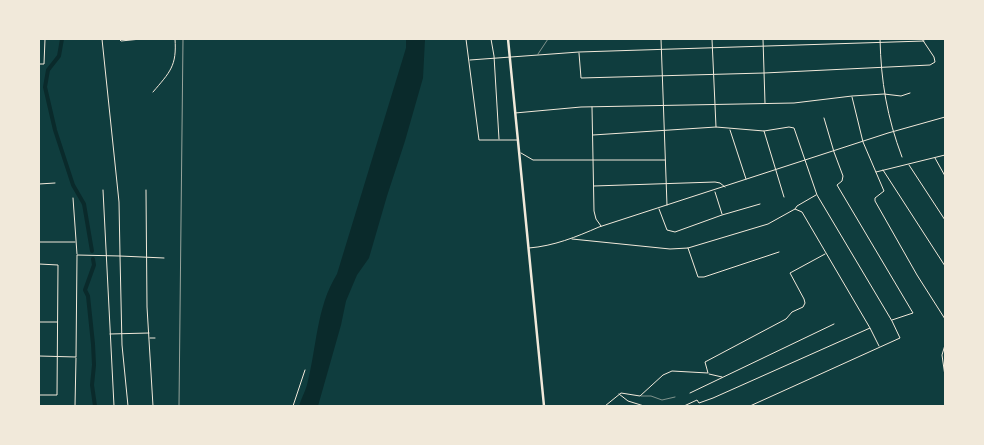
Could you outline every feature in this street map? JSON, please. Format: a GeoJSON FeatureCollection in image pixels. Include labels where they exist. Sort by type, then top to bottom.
{"type":"FeatureCollection","features":[{"type":"Feature","properties":{"kind":"highway"},"geometry":{"type":"LineString","coordinates":[[508,39],[544,406]]}},
{"type":"Feature","properties":{"kind":"street"},"geometry":{"type":"LineString","coordinates":[[39,64],[44,64],[45,39]]}},
{"type":"Feature","properties":{"kind":"street"},"geometry":{"type":"LineString","coordinates":[[102,39],[120,202],[122,335],[128,406]]}},
{"type":"Feature","properties":{"kind":"street"},"geometry":{"type":"LineString","coordinates":[[119,39],[121,41],[140,39]]}},
{"type":"Feature","properties":{"kind":"street"},"geometry":{"type":"LineString","coordinates":[[153,92],[171,71],[174,63],[176,39]]}},
{"type":"Feature","properties":{"kind":"street"},"geometry":{"type":"LineString","coordinates":[[466,39],[479,140],[518,140]]}},
{"type":"Feature","properties":{"kind":"street"},"geometry":{"type":"LineString","coordinates":[[491,39],[499,140]]}},
{"type":"Feature","properties":{"kind":"street"},"geometry":{"type":"LineString","coordinates":[[661,39],[667,206]]}},
{"type":"Feature","properties":{"kind":"street"},"geometry":{"type":"LineString","coordinates":[[712,39],[716,127]]}},
{"type":"Feature","properties":{"kind":"street"},"geometry":{"type":"LineString","coordinates":[[763,39],[765,104]]}},
{"type":"Feature","properties":{"kind":"street"},"geometry":{"type":"LineString","coordinates":[[880,39],[880,68],[884,94],[893,133],[902,157]]}},
{"type":"Feature","properties":{"kind":"street"},"geometry":{"type":"LineString","coordinates":[[579,52],[582,78],[714,75],[930,65],[935,62],[934,57],[922,39]]}},
{"type":"Feature","properties":{"kind":"street"},"geometry":{"type":"LineString","coordinates":[[470,60],[579,52],[924,41]]}},
{"type":"Feature","properties":{"kind":"street"},"geometry":{"type":"LineString","coordinates":[[514,113],[581,107],[765,104],[884,94],[901,96],[910,92]]}},
{"type":"Feature","properties":{"kind":"street"},"geometry":{"type":"LineString","coordinates":[[852,96],[863,142],[884,191],[875,198],[875,201],[917,275],[945,319]]}},
{"type":"Feature","properties":{"kind":"street"},"geometry":{"type":"LineString","coordinates":[[592,107],[594,211],[596,219],[602,226]]}},
{"type":"Feature","properties":{"kind":"street"},"geometry":{"type":"LineString","coordinates":[[528,248],[541,247],[571,239],[602,226],[945,117]]}},
{"type":"Feature","properties":{"kind":"street"},"geometry":{"type":"LineString","coordinates":[[824,118],[844,179],[838,185],[913,313],[892,321]]}},
{"type":"Feature","properties":{"kind":"street"},"geometry":{"type":"LineString","coordinates":[[593,135],[716,127],[730,130],[764,131],[794,128],[817,195],[892,321],[900,338],[750,406]]}},
{"type":"Feature","properties":{"kind":"street"},"geometry":{"type":"LineString","coordinates":[[730,130],[747,180]]}},
{"type":"Feature","properties":{"kind":"street"},"geometry":{"type":"LineString","coordinates":[[764,131],[784,198]]}},
{"type":"Feature","properties":{"kind":"street"},"geometry":{"type":"LineString","coordinates":[[519,152],[533,160],[666,160]]}},
{"type":"Feature","properties":{"kind":"street"},"geometry":{"type":"LineString","coordinates":[[876,172],[945,155]]}},
{"type":"Feature","properties":{"kind":"street"},"geometry":{"type":"LineString","coordinates":[[935,157],[945,176]]}},
{"type":"Feature","properties":{"kind":"street"},"geometry":{"type":"LineString","coordinates":[[909,164],[945,220]]}},
{"type":"Feature","properties":{"kind":"street"},"geometry":{"type":"LineString","coordinates":[[883,170],[945,266]]}},
{"type":"Feature","properties":{"kind":"street"},"geometry":{"type":"LineString","coordinates":[[594,186],[714,182],[720,183],[725,187]]}},
{"type":"Feature","properties":{"kind":"street"},"geometry":{"type":"LineString","coordinates":[[39,184],[55,183]]}},
{"type":"Feature","properties":{"kind":"street"},"geometry":{"type":"LineString","coordinates":[[102,190],[114,406]]}},
{"type":"Feature","properties":{"kind":"street"},"geometry":{"type":"LineString","coordinates":[[146,190],[146,257],[153,406]]}},
{"type":"Feature","properties":{"kind":"street"},"geometry":{"type":"LineString","coordinates":[[714,191],[722,215]]}},
{"type":"Feature","properties":{"kind":"street"},"geometry":{"type":"LineString","coordinates":[[571,239],[670,249],[688,248],[768,224],[817,195]]}},
{"type":"Feature","properties":{"kind":"street"},"geometry":{"type":"LineString","coordinates":[[73,198],[77,255],[75,406]]}},
{"type":"Feature","properties":{"kind":"street"},"geometry":{"type":"LineString","coordinates":[[658,208],[667,230],[675,232],[760,204]]}},
{"type":"Feature","properties":{"kind":"street"},"geometry":{"type":"LineString","coordinates":[[795,209],[802,212],[880,348]]}},
{"type":"Feature","properties":{"kind":"street"},"geometry":{"type":"LineString","coordinates":[[39,242],[76,242]]}},
{"type":"Feature","properties":{"kind":"street"},"geometry":{"type":"LineString","coordinates":[[688,248],[698,277],[704,277],[779,252]]}},
{"type":"Feature","properties":{"kind":"street"},"geometry":{"type":"LineString","coordinates":[[708,373],[705,362],[786,319],[792,312],[803,307],[804,299],[790,273],[825,254]]}},
{"type":"Feature","properties":{"kind":"street"},"geometry":{"type":"LineString","coordinates":[[77,255],[164,258]]}},
{"type":"Feature","properties":{"kind":"street"},"geometry":{"type":"LineString","coordinates":[[39,264],[58,265],[57,395],[39,395]]}},
{"type":"Feature","properties":{"kind":"street"},"geometry":{"type":"LineString","coordinates":[[39,322],[57,322]]}},
{"type":"Feature","properties":{"kind":"street"},"geometry":{"type":"LineString","coordinates":[[690,393],[834,324]]}},
{"type":"Feature","properties":{"kind":"street"},"geometry":{"type":"LineString","coordinates":[[684,406],[696,400],[700,403],[713,398],[870,328]]}},
{"type":"Feature","properties":{"kind":"street"},"geometry":{"type":"LineString","coordinates":[[110,334],[122,335],[149,332]]}},
{"type":"Feature","properties":{"kind":"street"},"geometry":{"type":"LineString","coordinates":[[149,338],[155,338]]}},
{"type":"Feature","properties":{"kind":"street"},"geometry":{"type":"LineString","coordinates":[[945,345],[942,355],[945,376]]}},
{"type":"Feature","properties":{"kind":"street"},"geometry":{"type":"LineString","coordinates":[[39,356],[76,357]]}},
{"type":"Feature","properties":{"kind":"street"},"geometry":{"type":"LineString","coordinates":[[293,406],[305,370]]}},
{"type":"Feature","properties":{"kind":"street"},"geometry":{"type":"LineString","coordinates":[[605,406],[619,394],[628,393],[640,396],[663,376],[672,372],[708,373],[724,377]]}},
{"type":"Feature","properties":{"kind":"street"},"geometry":{"type":"LineString","coordinates":[[619,394],[628,401],[644,406]]}},
{"type":"Feature","properties":{"kind":"lane"},"geometry":{"type":"LineString","coordinates":[[538,55],[548,39]]}},
{"type":"Feature","properties":{"kind":"lane"},"geometry":{"type":"LineString","coordinates":[[640,396],[651,396],[662,400],[676,397]]}},
{"type":"Feature","properties":{"kind":"water"},"geometry":{"type":"Polygon","coordinates":[[[406,39],[425,39],[423,78],[405,141],[369,258],[357,275],[346,301],[318,406],[299,406],[307,385],[325,300],[337,274],[406,48],[406,39]]]}},
{"type":"Feature","properties":{"kind":"waterway"},"geometry":{"type":"LineString","coordinates":[[62,39],[59,56],[48,70],[45,87],[55,130],[73,185],[84,204],[92,251]]}},
{"type":"Feature","properties":{"kind":"waterway"},"geometry":{"type":"LineString","coordinates":[[93,259],[94,265],[85,290],[88,296],[93,344],[94,365],[92,385],[95,406]]}},
{"type":"Feature","properties":{"kind":"railway"},"geometry":{"type":"LineString","coordinates":[[179,406],[183,39]]}}]}
